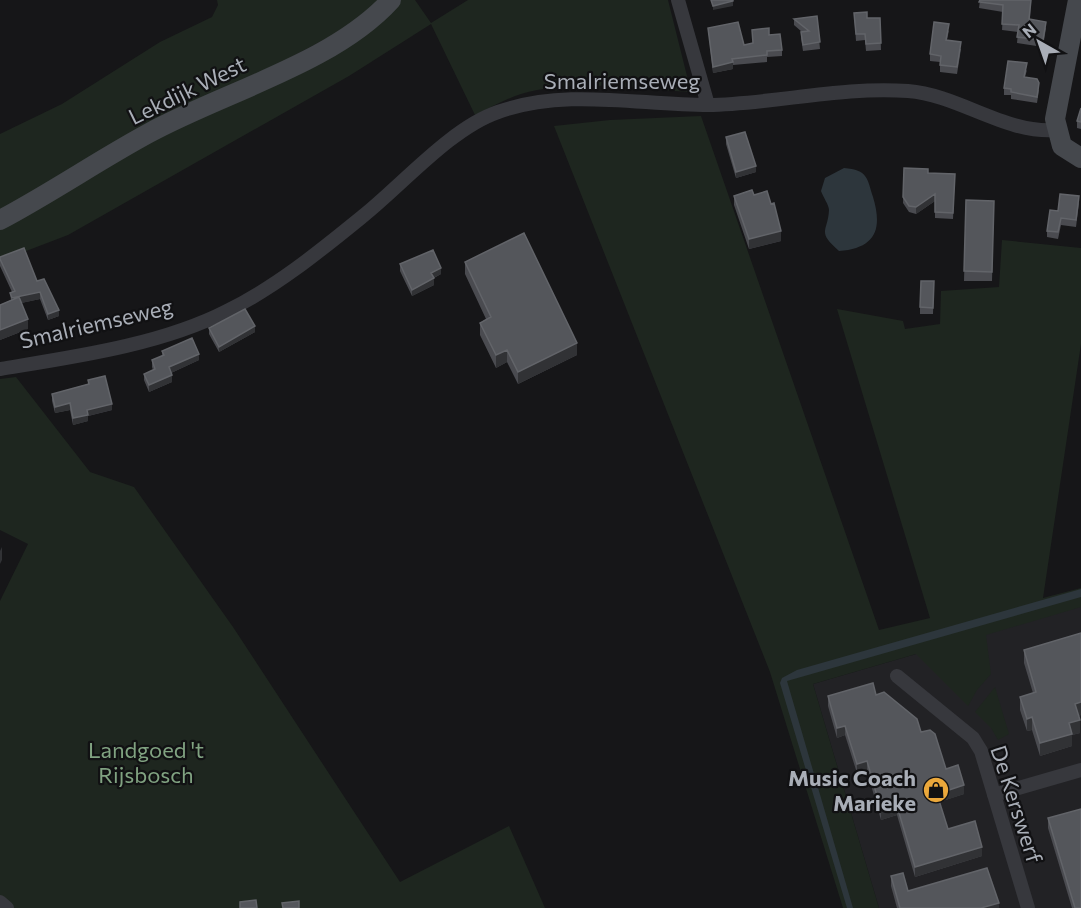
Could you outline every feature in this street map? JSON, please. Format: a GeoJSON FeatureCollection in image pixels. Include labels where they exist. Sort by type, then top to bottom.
{"type":"FeatureCollection","features":[{"type":"Feature","properties":{"kind":"street","name":"Lekdijk West"},"geometry":{"type":"LineString","coordinates":[[0,220],[56,190],[149,133],[338,44],[376,16],[391,0]]}},
{"type":"Feature","properties":{"kind":"street"},"geometry":{"type":"LineString","coordinates":[[678,0],[708,105]]}},
{"type":"Feature","properties":{"kind":"street"},"geometry":{"type":"LineString","coordinates":[[1078,0],[1055,119],[1062,146],[1081,158]]}},
{"type":"Feature","properties":{"kind":"street","name":"Smalriemseweg"},"geometry":{"type":"LineString","coordinates":[[0,369],[147,340],[226,312],[272,285],[363,216],[453,138],[496,112],[544,100],[611,99],[708,105],[909,91],[968,105],[1025,128],[1056,130]]}},
{"type":"Feature","properties":{"kind":"street","name":"De Kerswerf"},"geometry":{"type":"LineString","coordinates":[[897,676],[974,738],[981,751],[1028,908]]}},
{"type":"Feature","properties":{"kind":"street"},"geometry":{"type":"LineString","coordinates":[[994,795],[1081,770]]}},
{"type":"Feature","properties":{"kind":"street"},"geometry":{"type":"LineString","coordinates":[[0,902],[8,908]]}},
{"type":"Feature","properties":{"kind":"shaded area"},"geometry":{"type":"Polygon","coordinates":[[[844,168],[858,171],[865,176],[873,197],[877,219],[876,228],[868,241],[861,246],[839,251],[825,235],[829,210],[821,191],[825,178],[844,168]]]}},
{"type":"Feature","properties":{"kind":"shaded area"},"geometry":{"type":"Polygon","coordinates":[[[1081,589],[1081,597],[787,681],[853,908],[847,908],[780,683],[782,678],[797,670],[1081,589]]]}},
{"type":"Feature","properties":{"kind":"shaded area"},"geometry":{"type":"Polygon","coordinates":[[[1081,606],[1081,908],[879,908],[813,684],[1081,606]]]}},
{"type":"Feature","properties":{"kind":"green space"},"geometry":{"type":"Polygon","coordinates":[[[217,0],[381,0],[353,24],[0,214],[0,134],[62,104],[160,42],[212,17],[218,5],[217,0]]]}},
{"type":"Feature","properties":{"kind":"green space"},"geometry":{"type":"Polygon","coordinates":[[[396,0],[415,0],[431,23],[468,0],[668,0],[691,92],[606,86],[541,89],[503,101],[475,115],[431,24],[349,76],[68,235],[0,261],[0,227],[396,0]]]}},
{"type":"Feature","properties":{"kind":"green space"},"geometry":{"type":"Polygon","coordinates":[[[701,116],[879,630],[930,618],[837,309],[903,321],[905,329],[940,324],[941,291],[999,287],[1002,240],[1081,248],[1081,344],[1043,598],[1081,588],[1081,607],[986,635],[991,674],[977,690],[968,706],[916,654],[813,684],[879,908],[843,908],[770,672],[554,126],[610,120],[701,116]]]}},
{"type":"Feature","properties":{"kind":"green space","name":"Landgoed 't Rijsbosch"},"geometry":{"type":"Polygon","coordinates":[[[16,377],[90,472],[134,487],[233,627],[400,882],[509,826],[545,908],[0,908],[0,601],[28,544],[0,530],[0,379],[16,377]]]}},
{"type":"Feature","properties":{"kind":"green space"},"geometry":{"type":"Polygon","coordinates":[[[995,687],[1009,734],[998,740],[991,728],[975,712],[995,687]]]}},
{"type":"Feature","properties":{"kind":"building"},"geometry":{"type":"Polygon","coordinates":[[[711,0],[733,0],[733,1],[713,6],[711,0]]]}},
{"type":"Feature","properties":{"kind":"building"},"geometry":{"type":"Polygon","coordinates":[[[980,0],[1031,0],[1029,19],[1046,22],[1043,40],[1017,37],[1019,25],[1002,24],[1003,5],[979,2],[980,0]]]}},
{"type":"Feature","properties":{"kind":"building"},"geometry":{"type":"Polygon","coordinates":[[[867,12],[867,18],[880,18],[881,43],[866,44],[865,34],[856,34],[854,13],[867,12]]]}},
{"type":"Feature","properties":{"kind":"building"},"geometry":{"type":"Polygon","coordinates":[[[817,16],[820,42],[803,45],[801,32],[809,31],[794,19],[817,16]]]}},
{"type":"Feature","properties":{"kind":"building"},"geometry":{"type":"Polygon","coordinates":[[[738,22],[744,45],[753,43],[752,30],[769,28],[769,35],[780,34],[782,50],[767,51],[767,55],[732,59],[733,62],[713,67],[708,28],[738,22]]]}},
{"type":"Feature","properties":{"kind":"building"},"geometry":{"type":"Polygon","coordinates":[[[934,22],[949,24],[946,40],[961,42],[957,67],[940,65],[941,56],[930,54],[934,22]]]}},
{"type":"Feature","properties":{"kind":"building"},"geometry":{"type":"Polygon","coordinates":[[[1008,61],[1027,63],[1024,77],[1037,79],[1039,83],[1037,97],[1011,92],[1011,89],[1004,88],[1008,61]]]}},
{"type":"Feature","properties":{"kind":"building"},"geometry":{"type":"Polygon","coordinates":[[[1081,108],[1081,122],[1077,121],[1081,108]]]}},
{"type":"Feature","properties":{"kind":"building"},"geometry":{"type":"Polygon","coordinates":[[[745,132],[756,166],[736,172],[726,137],[745,132]]]}},
{"type":"Feature","properties":{"kind":"building"},"geometry":{"type":"Polygon","coordinates":[[[904,168],[928,169],[928,173],[955,174],[953,213],[935,212],[935,194],[916,207],[909,206],[903,197],[904,168]]]}},
{"type":"Feature","properties":{"kind":"building"},"geometry":{"type":"Polygon","coordinates":[[[752,190],[754,195],[767,191],[771,204],[774,203],[781,231],[749,239],[734,196],[752,190]]]}},
{"type":"Feature","properties":{"kind":"building"},"geometry":{"type":"Polygon","coordinates":[[[1060,194],[1079,196],[1076,220],[1061,218],[1058,232],[1047,231],[1050,210],[1058,211],[1060,194]]]}},
{"type":"Feature","properties":{"kind":"building"},"geometry":{"type":"Polygon","coordinates":[[[966,200],[994,201],[992,272],[964,271],[966,200]]]}},
{"type":"Feature","properties":{"kind":"building"},"geometry":{"type":"Polygon","coordinates":[[[524,233],[577,343],[518,372],[507,350],[496,355],[480,323],[491,317],[465,262],[524,233]]]}},
{"type":"Feature","properties":{"kind":"building"},"geometry":{"type":"Polygon","coordinates":[[[24,248],[37,281],[44,279],[59,310],[48,314],[40,292],[12,298],[10,293],[15,291],[0,257],[24,248]]]}},
{"type":"Feature","properties":{"kind":"building"},"geometry":{"type":"Polygon","coordinates":[[[433,250],[441,268],[431,273],[434,278],[412,290],[400,264],[433,250]]]}},
{"type":"Feature","properties":{"kind":"building"},"geometry":{"type":"Polygon","coordinates":[[[921,281],[934,281],[933,308],[920,307],[921,281]]]}},
{"type":"Feature","properties":{"kind":"building"},"geometry":{"type":"Polygon","coordinates":[[[19,297],[28,319],[0,330],[0,305],[19,297]]]}},
{"type":"Feature","properties":{"kind":"building"},"geometry":{"type":"Polygon","coordinates":[[[245,309],[255,326],[219,347],[209,328],[245,309]]]}},
{"type":"Feature","properties":{"kind":"building"},"geometry":{"type":"Polygon","coordinates":[[[192,338],[199,354],[169,367],[172,375],[149,385],[144,374],[155,369],[152,360],[164,355],[162,351],[192,338]]]}},
{"type":"Feature","properties":{"kind":"building"},"geometry":{"type":"Polygon","coordinates":[[[105,376],[112,404],[87,410],[88,415],[73,418],[70,403],[55,407],[52,394],[89,384],[88,380],[105,376]]]}},
{"type":"Feature","properties":{"kind":"building"},"geometry":{"type":"Polygon","coordinates":[[[1081,633],[1081,702],[1075,704],[1080,720],[1069,723],[1072,734],[1040,743],[1032,717],[1027,719],[1020,697],[1036,692],[1024,650],[1081,633]]]}},
{"type":"Feature","properties":{"kind":"building"},"geometry":{"type":"Polygon","coordinates":[[[873,683],[876,695],[884,692],[917,719],[921,732],[930,730],[935,734],[946,769],[958,765],[964,785],[937,794],[948,829],[975,821],[982,847],[915,867],[897,806],[881,810],[867,761],[857,764],[845,726],[837,728],[828,696],[873,683]]]}},
{"type":"Feature","properties":{"kind":"building"},"geometry":{"type":"Polygon","coordinates":[[[1081,809],[1081,908],[1075,908],[1048,818],[1081,809]]]}},
{"type":"Feature","properties":{"kind":"building"},"geometry":{"type":"Polygon","coordinates":[[[987,868],[999,903],[981,908],[900,908],[891,876],[903,873],[908,891],[987,868]]]}},
{"type":"Feature","properties":{"kind":"building"},"geometry":{"type":"Polygon","coordinates":[[[256,900],[257,908],[240,908],[240,902],[256,900]]]}},
{"type":"Feature","properties":{"kind":"building"},"geometry":{"type":"Polygon","coordinates":[[[299,901],[299,908],[283,908],[282,903],[299,901]]]}},
{"type":"Feature","properties":{"kind":"place","name":"Music Coach Marieke"},"geometry":{"type":"Point","coordinates":[936,790]}}]}
